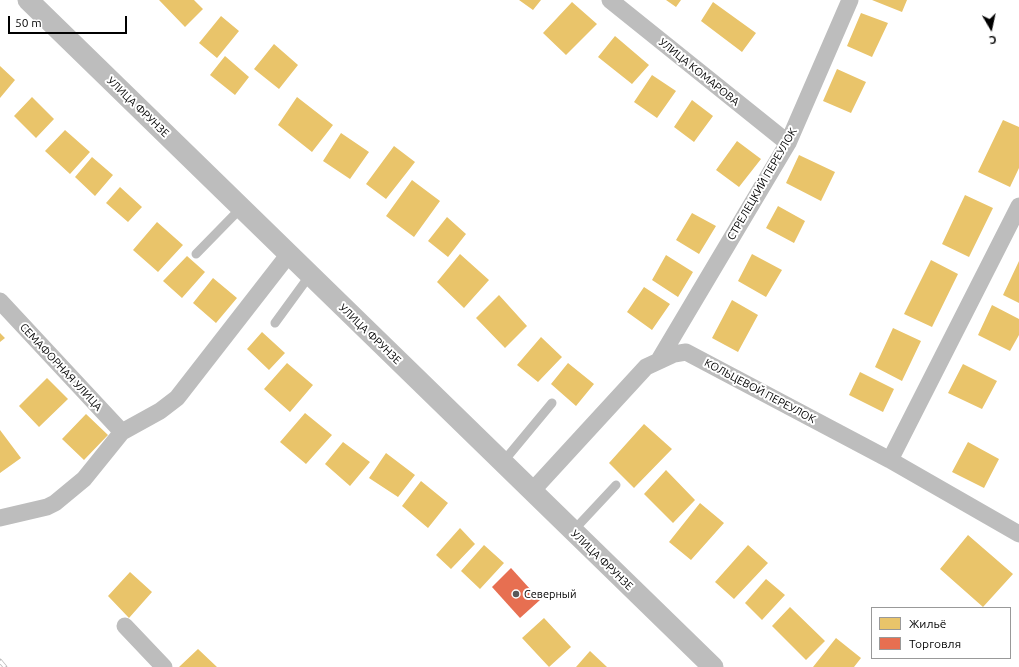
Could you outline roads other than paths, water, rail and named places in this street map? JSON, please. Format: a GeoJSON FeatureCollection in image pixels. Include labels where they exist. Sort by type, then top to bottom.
{"type":"FeatureCollection","features":[{"type":"Feature","properties":{"kind":"street","name":"УЛИЦА ФРУНЗЕ"},"geometry":{"type":"LineString","coordinates":[[28,0],[713,667]]}},
{"type":"Feature","properties":{"kind":"street","name":"УЛИЦА КОМАРОВА"},"geometry":{"type":"LineString","coordinates":[[610,0],[788,143]]}},
{"type":"Feature","properties":{"kind":"street","name":"СТРЕЛЕЦКИЙ ПЕРЕУЛОК"},"geometry":{"type":"LineString","coordinates":[[659,360],[788,143],[850,0]]}},
{"type":"Feature","properties":{"kind":"street"},"geometry":{"type":"LineString","coordinates":[[890,460],[1019,206]]}},
{"type":"Feature","properties":{"kind":"street"},"geometry":{"type":"LineString","coordinates":[[0,518],[47,507],[55,503],[84,479],[122,432],[160,411],[177,398],[289,254]]}},
{"type":"Feature","properties":{"kind":"street","name":"СЕМАФОРНАЯ УЛИЦА"},"geometry":{"type":"LineString","coordinates":[[0,301],[122,432]]}},
{"type":"Feature","properties":{"kind":"street","name":"КОЛЬЦЕВОЙ ПЕРЕУЛОК"},"geometry":{"type":"LineString","coordinates":[[532,491],[646,367],[680,352],[686,352],[890,460],[1019,534]]}},
{"type":"Feature","properties":{"kind":"street"},"geometry":{"type":"LineString","coordinates":[[125,626],[164,667]]}},
{"type":"Feature","properties":{"kind":"lane"},"geometry":{"type":"LineString","coordinates":[[196,254],[241,208]]}},
{"type":"Feature","properties":{"kind":"lane"},"geometry":{"type":"LineString","coordinates":[[275,324],[310,275]]}},
{"type":"Feature","properties":{"kind":"lane"},"geometry":{"type":"LineString","coordinates":[[502,462],[552,402]]}},
{"type":"Feature","properties":{"kind":"lane"},"geometry":{"type":"LineString","coordinates":[[573,531],[616,485]]}},
{"type":"Feature","properties":{"kind":"railway"},"geometry":{"type":"LineString","coordinates":[[0,661],[5,667]]}},
{"type":"Feature","properties":{"kind":"place","name":"Северный"},"geometry":{"type":"Point","coordinates":[516,594]}}]}
